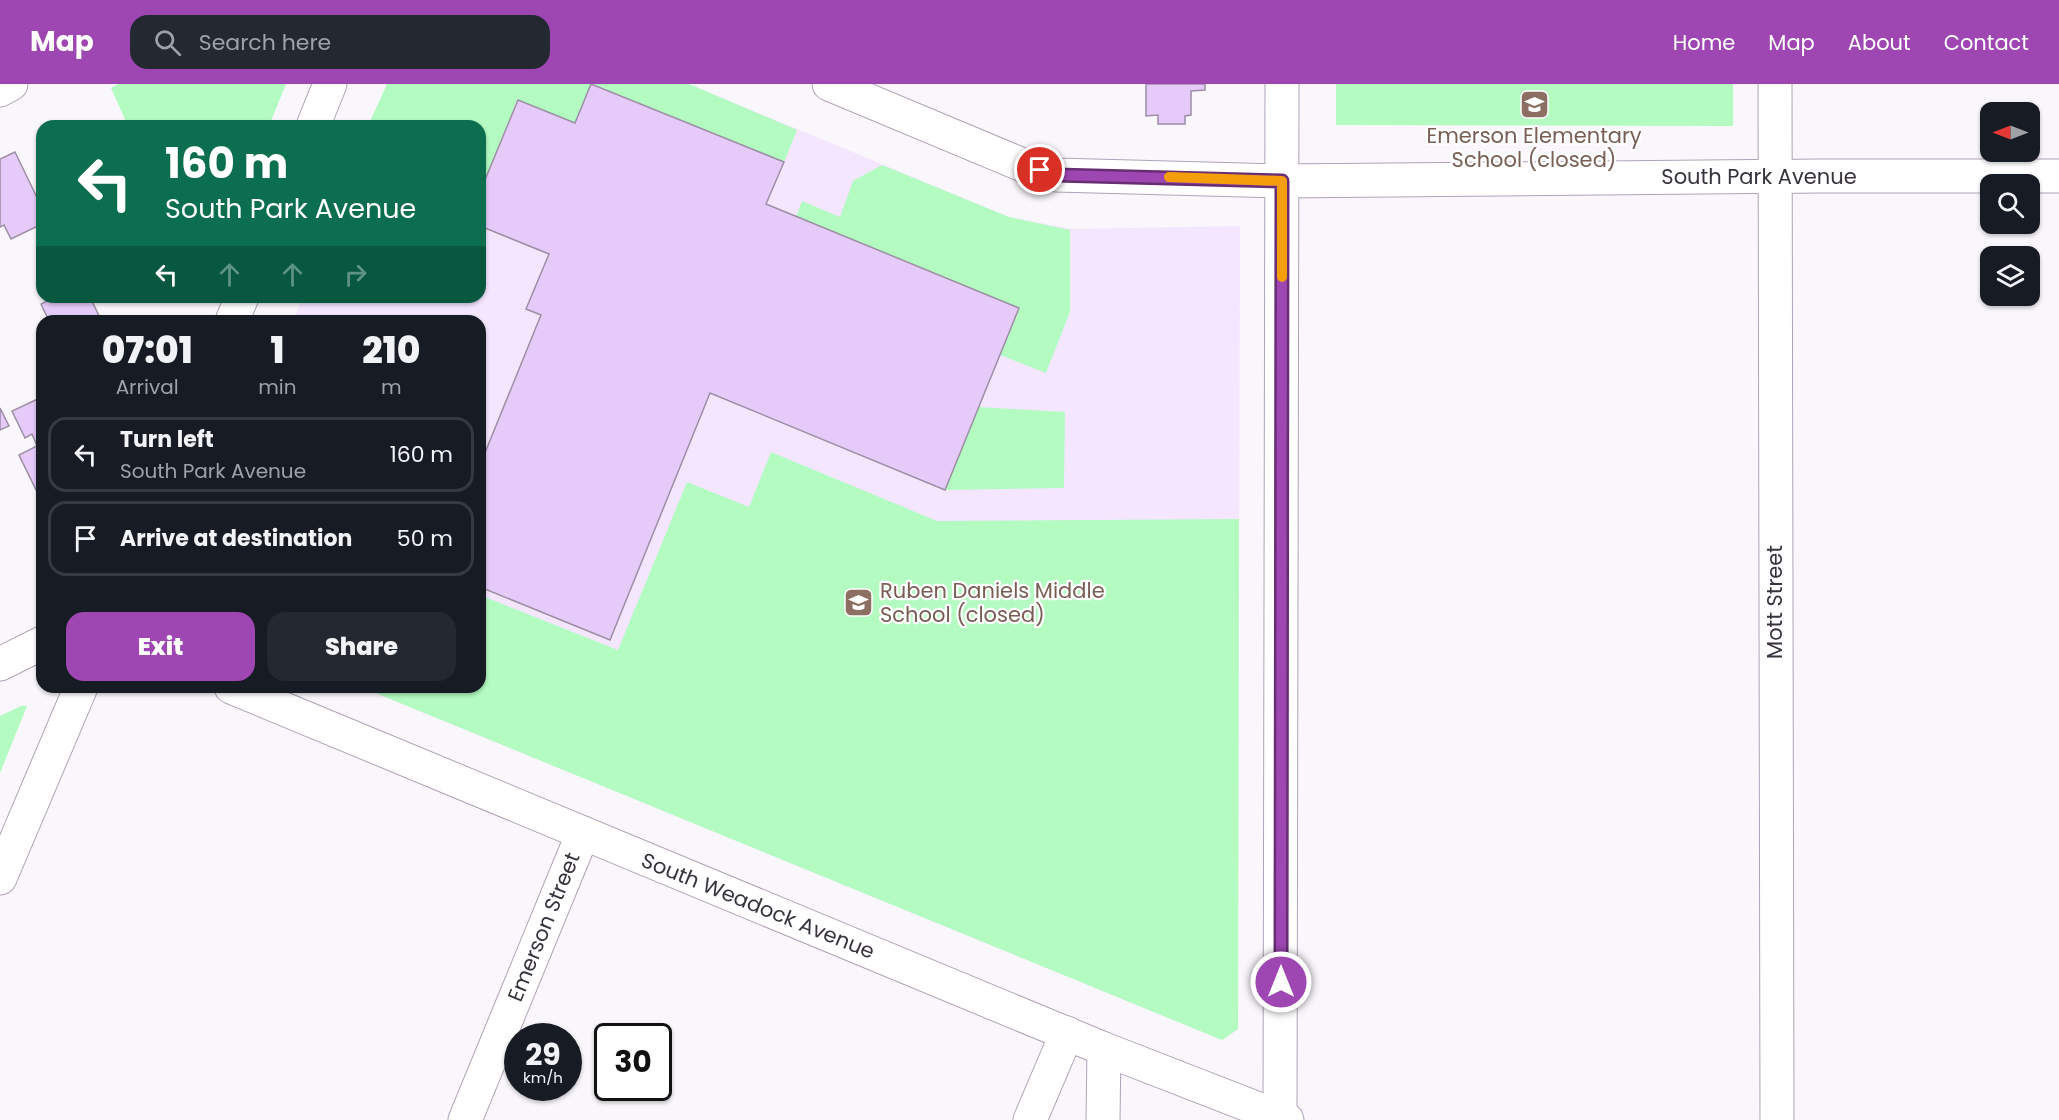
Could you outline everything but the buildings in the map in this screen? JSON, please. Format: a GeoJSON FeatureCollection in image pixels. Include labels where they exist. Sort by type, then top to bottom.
{"type":"FeatureCollection","features":[{"type":"Feature","properties":{"kind":"street"},"geometry":{"type":"LineString","coordinates":[[0,90],[11,84]]}},
{"type":"Feature","properties":{"kind":"street"},"geometry":{"type":"LineString","coordinates":[[315,120],[330,84]]}},
{"type":"Feature","properties":{"kind":"street","name":"South Park Avenue"},"geometry":{"type":"LineString","coordinates":[[830,84],[1025,166],[1056,175],[1282,181],[1774,176],[2059,176]]}},
{"type":"Feature","properties":{"kind":"street"},"geometry":{"type":"LineString","coordinates":[[1282,84],[1284,1119]]}},
{"type":"Feature","properties":{"kind":"street","name":"Mott Street"},"geometry":{"type":"LineString","coordinates":[[1775,84],[1777,1120]]}},
{"type":"Feature","properties":{"kind":"street"},"geometry":{"type":"LineString","coordinates":[[0,664],[36,647]]}},
{"type":"Feature","properties":{"kind":"street"},"geometry":{"type":"LineString","coordinates":[[0,878],[78,693]]}},
{"type":"Feature","properties":{"kind":"street","name":"South Weadock Avenue"},"geometry":{"type":"LineString","coordinates":[[245,693],[1104,1049],[1284,1119]]}},
{"type":"Feature","properties":{"kind":"street","name":"Emerson Street"},"geometry":{"type":"LineString","coordinates":[[465,1120],[583,833]]}},
{"type":"Feature","properties":{"kind":"street"},"geometry":{"type":"LineString","coordinates":[[1030,1120],[1067,1033]]}},
{"type":"Feature","properties":{"kind":"street"},"geometry":{"type":"LineString","coordinates":[[1103,1120],[1104,1049]]}},
{"type":"Feature","properties":{"kind":"shaded area","name":"Ruben Daniels Middle School (closed)"},"geometry":{"type":"Polygon","coordinates":[[[392,84],[689,84],[1009,217],[1072,229],[1240,226],[1238,1029],[1222,1040],[375,693],[486,693],[486,315],[296,315],[300,303],[486,303],[486,120],[467,120],[392,84]]]}},
{"type":"Feature","properties":{"kind":"green space"},"geometry":{"type":"Polygon","coordinates":[[[118,84],[286,84],[271,120],[125,120],[111,88],[118,84]]]}},
{"type":"Feature","properties":{"kind":"green space"},"geometry":{"type":"Polygon","coordinates":[[[387,84],[591,84],[575,123],[517,100],[486,177],[486,120],[371,120],[387,84]]]}},
{"type":"Feature","properties":{"kind":"green space"},"geometry":{"type":"Polygon","coordinates":[[[593,84],[689,84],[797,130],[784,162],[593,84]]]}},
{"type":"Feature","properties":{"kind":"green space","name":"Emerson Elementary School (closed)"},"geometry":{"type":"Polygon","coordinates":[[[1336,84],[1733,84],[1733,126],[1336,125],[1336,84]]]}},
{"type":"Feature","properties":{"kind":"green space"},"geometry":{"type":"Polygon","coordinates":[[[882,165],[1009,217],[1070,230],[1070,312],[1046,373],[1000,355],[1019,308],[796,217],[802,201],[840,217],[853,181],[882,165]]]}},
{"type":"Feature","properties":{"kind":"green space"},"geometry":{"type":"Polygon","coordinates":[[[978,407],[1065,412],[1064,488],[945,490],[978,407]]]}},
{"type":"Feature","properties":{"kind":"green space"},"geometry":{"type":"Polygon","coordinates":[[[771,452],[937,521],[1239,519],[1238,1029],[1222,1040],[378,694],[486,693],[486,597],[618,650],[687,482],[749,507],[771,452]]]}},
{"type":"Feature","properties":{"kind":"green space"},"geometry":{"type":"Polygon","coordinates":[[[21,706],[27,706],[0,773],[0,716],[21,706]]]}},
{"type":"Feature","properties":{"kind":"slow traffic"},"geometry":{"type":"LineString","coordinates":[[1169,177],[1282,181],[1282,277]]}},
{"type":"Feature","properties":{"kind":"place","name":"Emerson Elementary School (closed)"},"geometry":{"type":"Point","coordinates":[1534,105]}},
{"type":"Feature","properties":{"kind":"place","name":"Ruben Daniels Middle School (closed)"},"geometry":{"type":"Point","coordinates":[859,603]}},
{"type":"Feature","properties":{"kind":"route"},"geometry":{"type":"LineString","coordinates":[[1040,170],[1056,175],[1282,181],[1281,982]]}}]}
